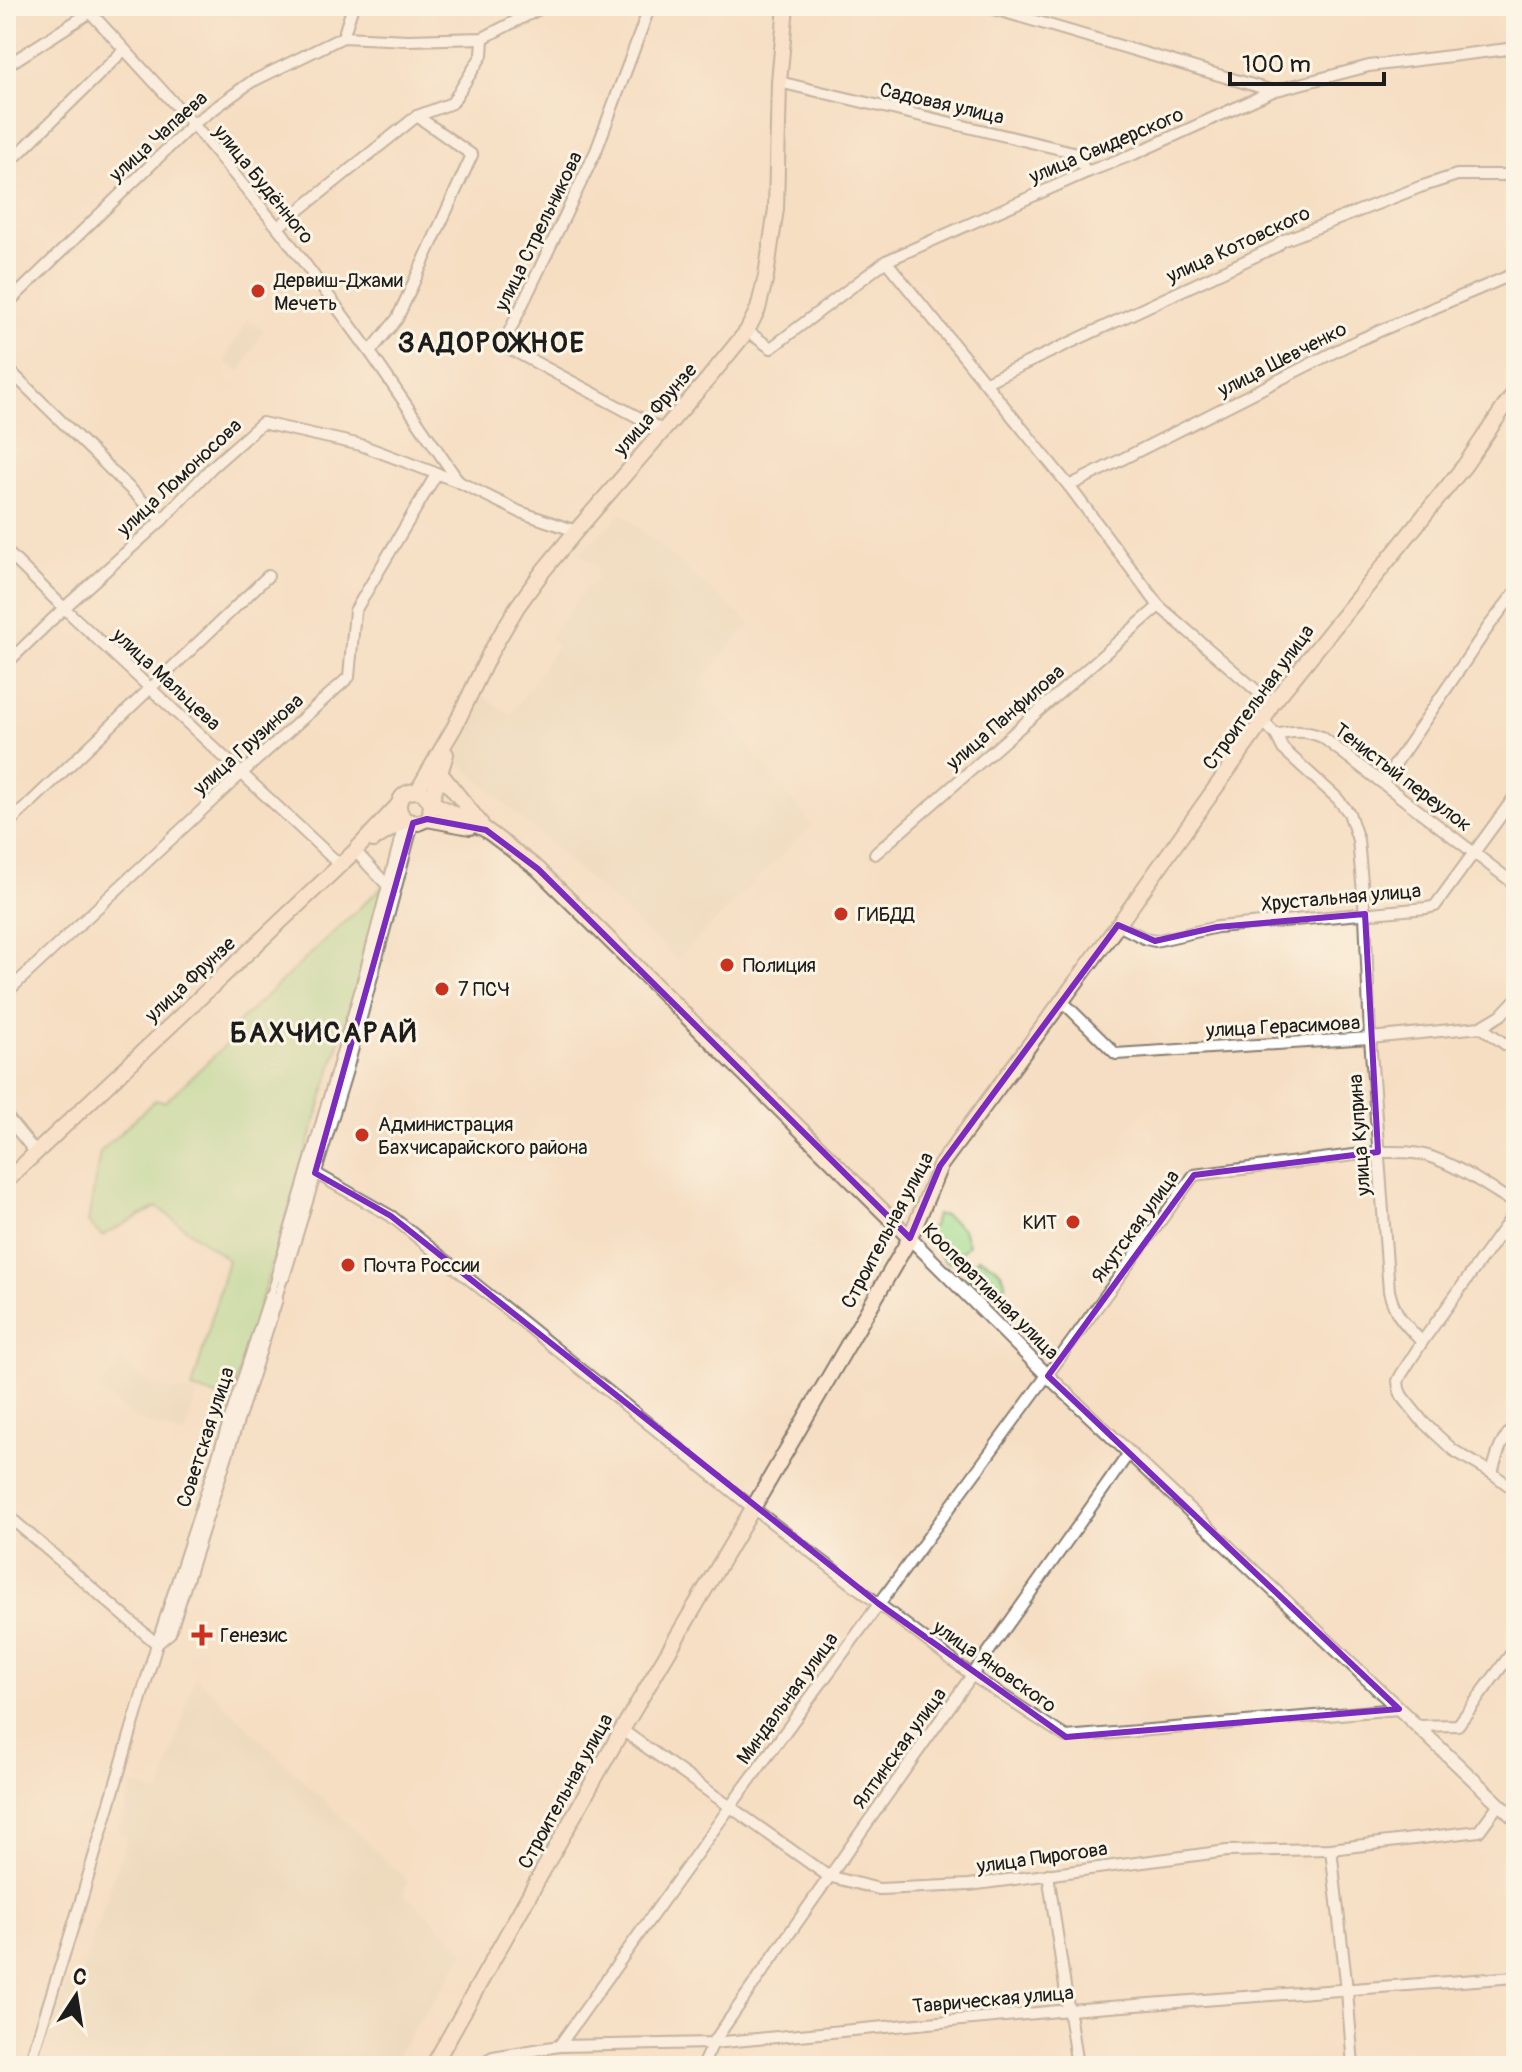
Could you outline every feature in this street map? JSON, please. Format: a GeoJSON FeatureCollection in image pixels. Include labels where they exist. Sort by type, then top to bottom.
{"type":"FeatureCollection","features":[{"type":"Feature","properties":{"kind":"main road","name":"улица Фрунзе"},"geometry":{"type":"LineString","coordinates":[[6,1181],[355,851],[409,816],[404,795],[418,790],[517,607],[576,531],[747,331],[758,309],[766,276],[776,209],[779,82],[786,6]]}},
{"type":"Feature","properties":{"kind":"main road","name":"Строительная улица"},"geometry":{"type":"LineString","coordinates":[[433,2066],[622,1730],[910,1238],[940,1166],[1118,925],[1272,704],[1465,465],[1516,392]]}},
{"type":"Feature","properties":{"kind":"main road"},"geometry":{"type":"LineString","coordinates":[[409,816],[432,810],[431,802],[455,726]]}},
{"type":"Feature","properties":{"kind":"main road"},"geometry":{"type":"LineString","coordinates":[[440,773],[486,830]]}},
{"type":"Feature","properties":{"kind":"main road","name":"Кооперативная улица"},"geometry":{"type":"LineString","coordinates":[[418,790],[426,794],[431,802],[486,830],[538,869],[910,1238]]}},
{"type":"Feature","properties":{"kind":"main road"},"geometry":{"type":"LineString","coordinates":[[409,816],[486,830]]}},
{"type":"Feature","properties":{"kind":"street"},"geometry":{"type":"LineString","coordinates":[[343,37],[353,6]]}},
{"type":"Feature","properties":{"kind":"street","name":"улица Чапаева"},"geometry":{"type":"LineString","coordinates":[[6,305],[193,124],[251,82],[343,37],[408,40],[483,38],[545,6]]}},
{"type":"Feature","properties":{"kind":"street","name":"улица Стрельникова"},"geometry":{"type":"LineString","coordinates":[[650,6],[596,151],[503,345],[664,431]]}},
{"type":"Feature","properties":{"kind":"street"},"geometry":{"type":"LineString","coordinates":[[984,6],[1273,91]]}},
{"type":"Feature","properties":{"kind":"street"},"geometry":{"type":"LineString","coordinates":[[6,66],[95,9]]}},
{"type":"Feature","properties":{"kind":"street","name":"улица Будённого"},"geometry":{"type":"LineString","coordinates":[[95,9],[124,50],[193,124],[278,227],[370,352],[459,482],[520,512],[576,531]]}},
{"type":"Feature","properties":{"kind":"street"},"geometry":{"type":"LineString","coordinates":[[278,227],[417,116],[452,103],[482,55],[483,38]]}},
{"type":"Feature","properties":{"kind":"street","name":"улица Свидерского"},"geometry":{"type":"LineString","coordinates":[[747,331],[771,348],[886,261],[1273,91],[1369,66],[1516,48]]}},
{"type":"Feature","properties":{"kind":"street"},"geometry":{"type":"LineString","coordinates":[[6,166],[124,50]]}},
{"type":"Feature","properties":{"kind":"street"},"geometry":{"type":"LineString","coordinates":[[1230,79],[1238,92],[1234,108]]}},
{"type":"Feature","properties":{"kind":"street","name":"Садовая улица"},"geometry":{"type":"LineString","coordinates":[[779,82],[1073,152],[1087,172]]}},
{"type":"Feature","properties":{"kind":"street"},"geometry":{"type":"LineString","coordinates":[[370,352],[397,319],[472,155],[417,116]]}},
{"type":"Feature","properties":{"kind":"street","name":"улица Котовского"},"geometry":{"type":"LineString","coordinates":[[986,382],[1282,241],[1392,198],[1457,175],[1516,175]]}},
{"type":"Feature","properties":{"kind":"street"},"geometry":{"type":"LineString","coordinates":[[886,261],[1069,486],[1159,606],[1272,704]]}},
{"type":"Feature","properties":{"kind":"street","name":"улица Шевченко"},"geometry":{"type":"LineString","coordinates":[[1069,486],[1356,341],[1516,273]]}},
{"type":"Feature","properties":{"kind":"street"},"geometry":{"type":"LineString","coordinates":[[6,367],[162,520]]}},
{"type":"Feature","properties":{"kind":"street","name":"улица Ломоносова"},"geometry":{"type":"LineString","coordinates":[[6,664],[262,423],[361,445],[459,482]]}},
{"type":"Feature","properties":{"kind":"street","name":"улица Грузинова"},"geometry":{"type":"LineString","coordinates":[[6,993],[349,677],[355,611],[437,473]]}},
{"type":"Feature","properties":{"kind":"street","name":"улица Мальцева"},"geometry":{"type":"LineString","coordinates":[[6,551],[340,865]]}},
{"type":"Feature","properties":{"kind":"street"},"geometry":{"type":"LineString","coordinates":[[6,826],[268,576]]}},
{"type":"Feature","properties":{"kind":"street"},"geometry":{"type":"LineString","coordinates":[[1383,782],[1516,591]]}},
{"type":"Feature","properties":{"kind":"street","name":"улица Панфилова"},"geometry":{"type":"LineString","coordinates":[[875,854],[1159,606]]}},
{"type":"Feature","properties":{"kind":"street"},"geometry":{"type":"LineString","coordinates":[[1263,721],[1276,735]]}},
{"type":"Feature","properties":{"kind":"street","name":"Тенистый переулок"},"geometry":{"type":"LineString","coordinates":[[1276,735],[1298,731],[1322,737],[1516,885]]}},
{"type":"Feature","properties":{"kind":"street","name":"улица Куприна"},"geometry":{"type":"LineString","coordinates":[[1276,735],[1283,749],[1337,798],[1355,826],[1365,914],[1370,1038],[1389,1291],[1398,1317],[1422,1342]]}},
{"type":"Feature","properties":{"kind":"street","name":"Хрустальная улица"},"geometry":{"type":"LineString","coordinates":[[1118,925],[1155,941],[1217,927],[1435,906],[1516,795]]}},
{"type":"Feature","properties":{"kind":"street"},"geometry":{"type":"LineString","coordinates":[[280,1276],[312,1171],[409,816]]}},
{"type":"Feature","properties":{"kind":"street"},"geometry":{"type":"LineString","coordinates":[[355,851],[391,889]]}},
{"type":"Feature","properties":{"kind":"street"},"geometry":{"type":"LineString","coordinates":[[1516,999],[1501,1015],[1481,1027],[1516,1052]]}},
{"type":"Feature","properties":{"kind":"street","name":"улица Герасимова"},"geometry":{"type":"LineString","coordinates":[[1062,1001],[1116,1054],[1370,1038],[1481,1027]]}},
{"type":"Feature","properties":{"kind":"street"},"geometry":{"type":"LineString","coordinates":[[6,1116],[36,1153]]}},
{"type":"Feature","properties":{"kind":"street","name":"Якутская улица"},"geometry":{"type":"LineString","coordinates":[[1048,1376],[1194,1175],[1378,1152],[1405,1152],[1449,1165],[1516,1204]]}},
{"type":"Feature","properties":{"kind":"street","name":"улица Яновского"},"geometry":{"type":"LineString","coordinates":[[312,1171],[391,1216],[753,1508],[973,1676],[1066,1737],[1399,1709]]}},
{"type":"Feature","properties":{"kind":"street"},"geometry":{"type":"LineString","coordinates":[[1516,1211],[1422,1342],[1398,1381],[1402,1396],[1423,1422],[1453,1450],[1516,1491]]}},
{"type":"Feature","properties":{"kind":"street","name":"Кооперативная улица"},"geometry":{"type":"LineString","coordinates":[[910,1238],[1048,1376],[1516,1820]]}},
{"type":"Feature","properties":{"kind":"street","name":"Советская улица"},"geometry":{"type":"LineString","coordinates":[[29,2066],[157,1644],[280,1276]]}},
{"type":"Feature","properties":{"kind":"street","name":"Миндальная улица"},"geometry":{"type":"LineString","coordinates":[[559,2046],[730,1807],[1048,1376]]}},
{"type":"Feature","properties":{"kind":"street"},"geometry":{"type":"LineString","coordinates":[[1492,1473],[1498,1448],[1516,1425]]}},
{"type":"Feature","properties":{"kind":"street","name":"Ялтинская улица"},"geometry":{"type":"LineString","coordinates":[[702,2066],[713,2043],[828,1876],[1129,1453]]}},
{"type":"Feature","properties":{"kind":"street"},"geometry":{"type":"LineString","coordinates":[[6,1514],[157,1644]]}},
{"type":"Feature","properties":{"kind":"street"},"geometry":{"type":"LineString","coordinates":[[1417,1726],[1458,1725],[1516,1647]]}},
{"type":"Feature","properties":{"kind":"street","name":"улица Пирогова"},"geometry":{"type":"LineString","coordinates":[[622,1730],[828,1876],[879,1889],[969,1885],[1227,1851],[1331,1849],[1479,1831],[1499,1804]]}},
{"type":"Feature","properties":{"kind":"street"},"geometry":{"type":"LineString","coordinates":[[1331,1849],[1353,2066]]}},
{"type":"Feature","properties":{"kind":"street"},"geometry":{"type":"LineString","coordinates":[[1048,1874],[1077,2066]]}},
{"type":"Feature","properties":{"kind":"street","name":"Таврическая улица"},"geometry":{"type":"LineString","coordinates":[[476,2066],[493,2057],[559,2046],[713,2043],[1069,2010],[1516,1977]]}},
{"type":"Feature","properties":{"kind":"highlighted area"},"geometry":{"type":"Polygon","coordinates":[[[427,819],[486,830],[538,869],[910,1238],[940,1166],[1118,925],[1155,941],[1217,927],[1365,914],[1378,1152],[1194,1175],[1048,1376],[1399,1709],[1066,1737],[879,1604],[391,1216],[315,1173],[413,823],[427,819]]]}},
{"type":"Feature","properties":{"kind":"shaded area"},"geometry":{"type":"Polygon","coordinates":[[[247,319],[264,329],[241,371],[224,362],[247,319]]]}},
{"type":"Feature","properties":{"kind":"shaded area"},"geometry":{"type":"Polygon","coordinates":[[[622,513],[750,624],[700,682],[812,825],[677,959],[457,760],[479,693],[511,715],[558,645],[550,638],[588,585],[591,587],[598,578],[595,575],[599,568],[579,553],[622,513]]]}},
{"type":"Feature","properties":{"kind":"shaded area"},"geometry":{"type":"Polygon","coordinates":[[[122,1361],[152,1386],[197,1395],[185,1435],[134,1419],[97,1389],[122,1361]]]}},
{"type":"Feature","properties":{"kind":"shaded area"},"geometry":{"type":"Polygon","coordinates":[[[195,1676],[408,1882],[403,1892],[466,1952],[389,2066],[39,2066],[66,1982],[78,1985],[127,1837],[117,1832],[133,1785],[160,1795],[195,1676]]]}},
{"type":"Feature","properties":{"kind":"green space"},"geometry":{"type":"Polygon","coordinates":[[[388,881],[231,1400],[192,1389],[228,1260],[157,1207],[102,1236],[88,1223],[100,1152],[155,1100],[165,1102],[234,1037],[232,1028],[388,881]]]}},
{"type":"Feature","properties":{"kind":"green space"},"geometry":{"type":"Polygon","coordinates":[[[936,1215],[944,1215],[963,1229],[968,1245],[952,1263],[945,1262],[930,1240],[928,1231],[936,1215]]]}},
{"type":"Feature","properties":{"kind":"green space"},"geometry":{"type":"Polygon","coordinates":[[[978,1258],[996,1267],[1006,1285],[992,1292],[977,1291],[966,1274],[978,1258]]]}},
{"type":"Feature","properties":{"kind":"place","name":"Дервиш-Джами Мечеть"},"geometry":{"type":"Point","coordinates":[258,291]}},
{"type":"Feature","properties":{"kind":"place","name":"ГИБДД"},"geometry":{"type":"Point","coordinates":[841,914]}},
{"type":"Feature","properties":{"kind":"place","name":"Полиция"},"geometry":{"type":"Point","coordinates":[727,965]}},
{"type":"Feature","properties":{"kind":"place","name":"7 ПСЧ"},"geometry":{"type":"Point","coordinates":[442,989]}},
{"type":"Feature","properties":{"kind":"place","name":"Администрация Бахчисарайского района"},"geometry":{"type":"Point","coordinates":[362,1135]}},
{"type":"Feature","properties":{"kind":"place","name":"КИТ"},"geometry":{"type":"Point","coordinates":[1073,1222]}},
{"type":"Feature","properties":{"kind":"place","name":"Почта России"},"geometry":{"type":"Point","coordinates":[348,1265]}},
{"type":"Feature","properties":{"kind":"place","name":"Генезис"},"geometry":{"type":"Point","coordinates":[202,1635]}},
{"type":"Feature","properties":{"kind":"district","name":"ЗАДОРОЖНОЕ"},"geometry":{"type":"Point","coordinates":[492,342]}},
{"type":"Feature","properties":{"kind":"district","name":"БАХЧИСАРАЙ"},"geometry":{"type":"Point","coordinates":[324,1032]}}]}
